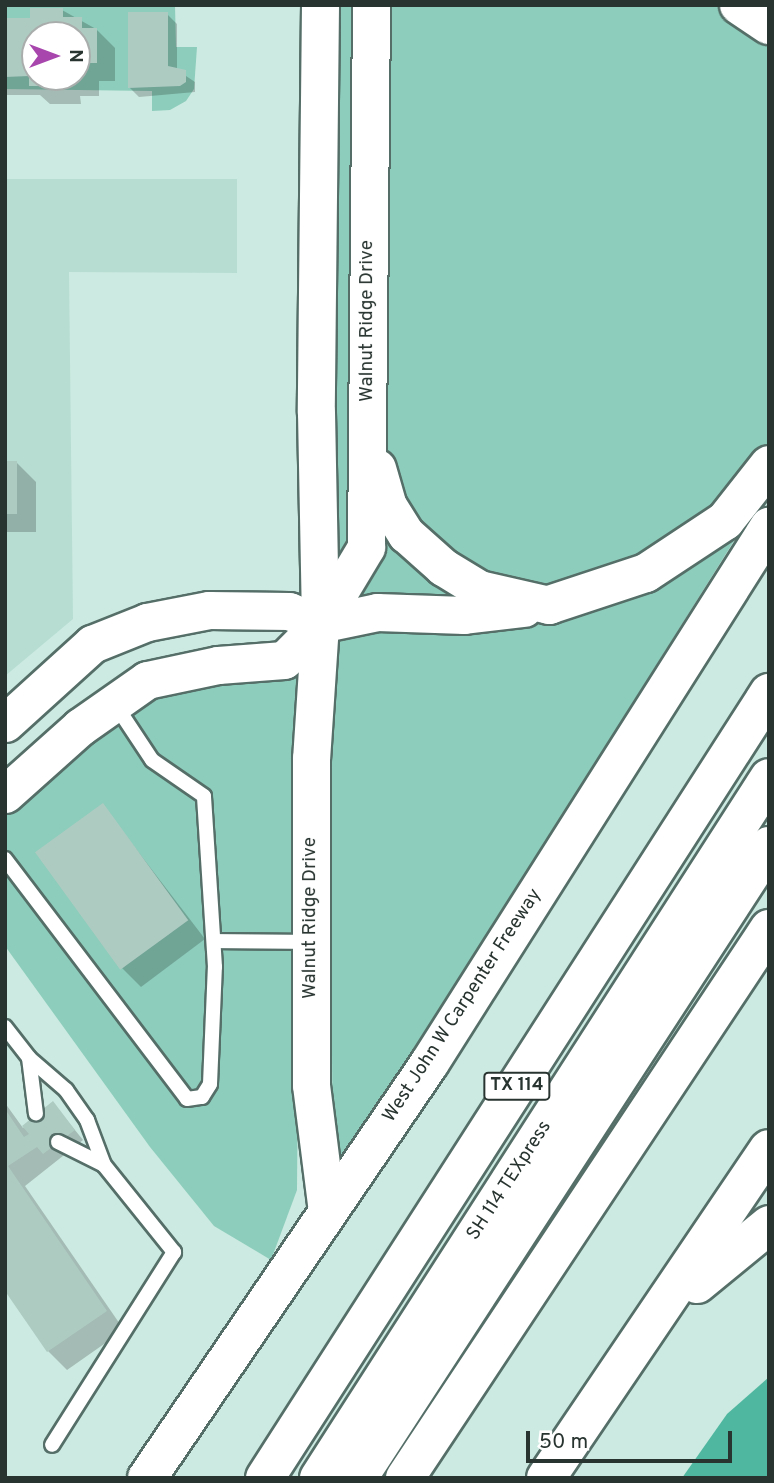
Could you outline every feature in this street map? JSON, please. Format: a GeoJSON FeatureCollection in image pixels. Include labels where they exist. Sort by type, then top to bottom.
{"type":"FeatureCollection","features":[{"type":"Feature","properties":{"kind":"main road"},"geometry":{"type":"LineString","coordinates":[[739,5],[769,25]]}},
{"type":"Feature","properties":{"kind":"main road"},"geometry":{"type":"LineString","coordinates":[[549,604],[646,573],[725,521],[769,465]]}},
{"type":"Feature","properties":{"kind":"main road","name":"West John W Carpenter Freeway"},"geometry":{"type":"LineString","coordinates":[[147,1478],[429,1064],[769,527]]}},
{"type":"Feature","properties":{"kind":"main road","name":"TX 114"},"geometry":{"type":"LineString","coordinates":[[265,1478],[769,693]]}},
{"type":"Feature","properties":{"kind":"main road","name":"SH 114 TEXpress"},"geometry":{"type":"LineString","coordinates":[[318,1478],[769,778]]}},
{"type":"Feature","properties":{"kind":"main road","name":"SH 114 TEXpress"},"geometry":{"type":"LineString","coordinates":[[358,1478],[769,846]]}},
{"type":"Feature","properties":{"kind":"main road"},"geometry":{"type":"LineString","coordinates":[[405,1478],[769,929]]}},
{"type":"Feature","properties":{"kind":"main road"},"geometry":{"type":"LineString","coordinates":[[546,1478],[644,1338],[769,1149]]}},
{"type":"Feature","properties":{"kind":"main road"},"geometry":{"type":"LineString","coordinates":[[644,1338],[731,1252],[769,1225]]}},
{"type":"Feature","properties":{"kind":"street","name":"Walnut Ridge Drive"},"geometry":{"type":"LineString","coordinates":[[320,5],[316,412],[320,624],[312,758],[312,1085],[327,1211]]}},
{"type":"Feature","properties":{"kind":"street","name":"Walnut Ridge Drive"},"geometry":{"type":"LineString","coordinates":[[320,624],[366,547],[371,5]]}},
{"type":"Feature","properties":{"kind":"street"},"geometry":{"type":"LineString","coordinates":[[368,436],[387,504],[406,534],[443,566],[479,589],[549,604]]}},
{"type":"Feature","properties":{"kind":"street"},"geometry":{"type":"LineString","coordinates":[[5,794],[80,727],[146,680],[218,665],[284,660],[320,624],[377,612],[464,615],[549,604]]}},
{"type":"Feature","properties":{"kind":"street"},"geometry":{"type":"LineString","coordinates":[[5,723],[92,644],[147,622],[209,610],[289,611],[320,624]]}},
{"type":"Feature","properties":{"kind":"lane"},"geometry":{"type":"LineString","coordinates":[[5,859],[187,1099],[202,1097],[210,1084],[215,941],[204,796],[152,760],[114,703]]}},
{"type":"Feature","properties":{"kind":"lane"},"geometry":{"type":"LineString","coordinates":[[215,941],[312,942]]}},
{"type":"Feature","properties":{"kind":"lane"},"geometry":{"type":"LineString","coordinates":[[5,1027],[29,1058],[66,1090],[87,1119],[104,1165],[174,1252],[52,1445]]}},
{"type":"Feature","properties":{"kind":"lane"},"geometry":{"type":"LineString","coordinates":[[29,1058],[36,1114]]}},
{"type":"Feature","properties":{"kind":"lane"},"geometry":{"type":"LineString","coordinates":[[58,1142],[104,1165]]}},
{"type":"Feature","properties":{"kind":"shaded area"},"geometry":{"type":"Polygon","coordinates":[[[5,5],[175,5],[176,47],[197,47],[194,89],[186,101],[170,110],[152,111],[152,91],[91,90],[91,21],[21,21],[21,89],[5,89],[5,5]]]}},
{"type":"Feature","properties":{"kind":"shaded area"},"geometry":{"type":"Polygon","coordinates":[[[324,5],[730,5],[769,31],[769,485],[333,1182],[324,5]]]}},
{"type":"Feature","properties":{"kind":"shaded area"},"geometry":{"type":"Polygon","coordinates":[[[5,179],[237,179],[237,273],[69,272],[73,619],[5,676],[5,179]]]}},
{"type":"Feature","properties":{"kind":"shaded area"},"geometry":{"type":"Polygon","coordinates":[[[301,674],[297,1190],[271,1260],[214,1226],[150,1147],[5,946],[5,815],[85,736],[154,693],[218,680],[301,674]]]}},
{"type":"Feature","properties":{"kind":"green space"},"geometry":{"type":"Polygon","coordinates":[[[769,1377],[769,1478],[682,1478],[727,1414],[769,1377]]]}},
{"type":"Feature","properties":{"kind":"building"},"geometry":{"type":"Polygon","coordinates":[[[30,8],[63,8],[63,17],[82,17],[82,21],[21,21],[21,76],[5,77],[5,18],[30,18],[30,8]]]}},
{"type":"Feature","properties":{"kind":"building"},"geometry":{"type":"Polygon","coordinates":[[[128,12],[168,12],[168,66],[186,70],[186,82],[180,86],[128,88],[128,12]]]}},
{"type":"Feature","properties":{"kind":"building"},"geometry":{"type":"Polygon","coordinates":[[[91,28],[97,28],[97,63],[91,63],[91,28]]]}},
{"type":"Feature","properties":{"kind":"building"},"geometry":{"type":"Polygon","coordinates":[[[5,461],[17,461],[17,514],[5,514],[5,461]]]}},
{"type":"Feature","properties":{"kind":"building"},"geometry":{"type":"Polygon","coordinates":[[[103,803],[188,920],[120,970],[35,852],[103,803]]]}},
{"type":"Feature","properties":{"kind":"building"},"geometry":{"type":"Polygon","coordinates":[[[53,1101],[75,1130],[43,1154],[37,1147],[8,1166],[107,1311],[47,1352],[5,1291],[5,1109],[24,1137],[29,1134],[22,1126],[53,1101]]]}}]}
